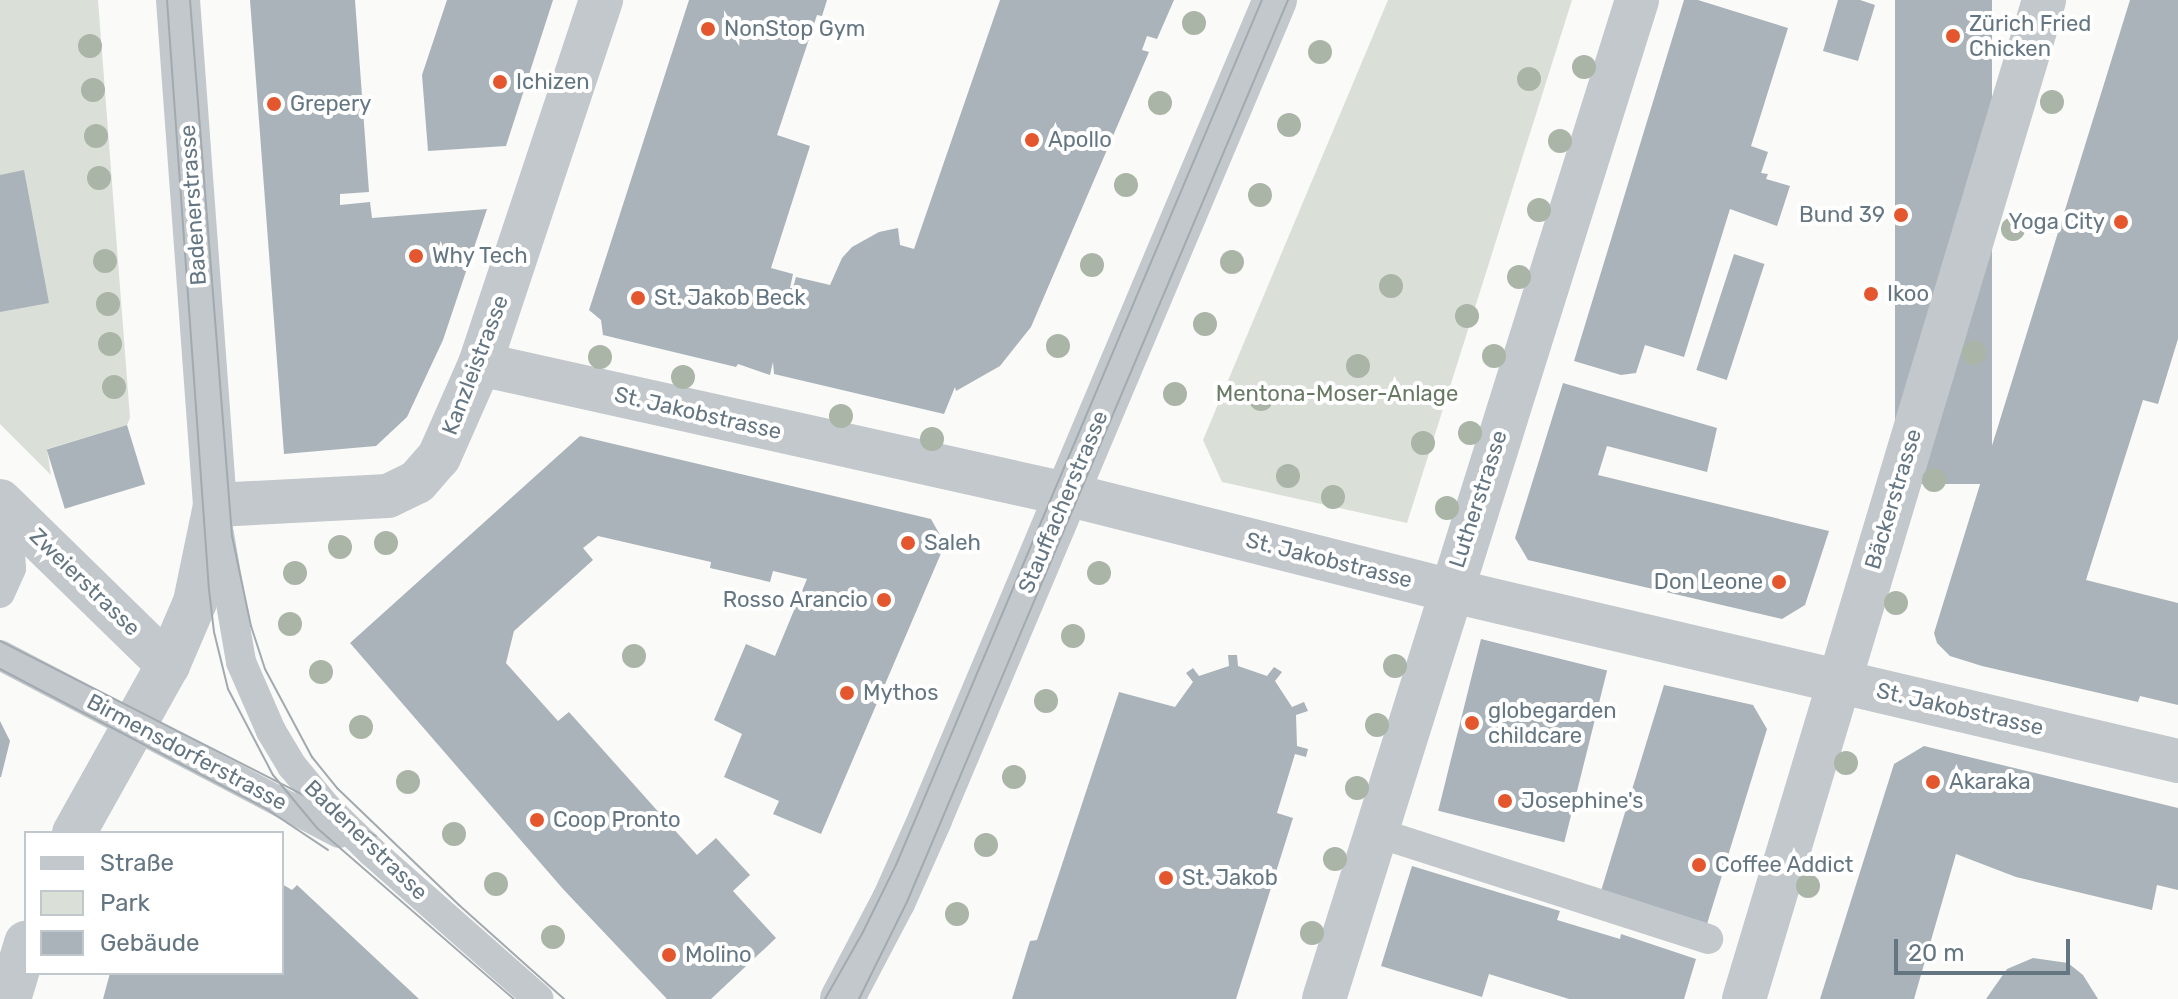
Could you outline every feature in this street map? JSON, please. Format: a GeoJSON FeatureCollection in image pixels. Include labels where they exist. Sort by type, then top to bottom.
{"type":"FeatureCollection","features":[{"type":"Feature","properties":{"kind":"street","name":"Badenerstrasse"},"geometry":{"type":"LineString","coordinates":[[75,831],[168,665],[195,602],[215,505],[178,0]]}},
{"type":"Feature","properties":{"kind":"street","name":"Kanzleistrasse"},"geometry":{"type":"LineString","coordinates":[[215,505],[388,496],[417,482],[439,457],[480,364],[601,0]]}},
{"type":"Feature","properties":{"kind":"street","name":"Stauffacherstrasse"},"geometry":{"type":"LineString","coordinates":[[842,999],[894,900],[1275,0]]}},
{"type":"Feature","properties":{"kind":"street","name":"Lutherstrasse"},"geometry":{"type":"LineString","coordinates":[[1324,999],[1449,590],[1637,0]]}},
{"type":"Feature","properties":{"kind":"street","name":"Bäckerstrasse"},"geometry":{"type":"LineString","coordinates":[[1744,999],[2044,0]]}},
{"type":"Feature","properties":{"kind":"street","name":"St. Jakobstrasse"},"geometry":{"type":"LineString","coordinates":[[480,364],[1066,494],[1449,590],[2178,761]]}},
{"type":"Feature","properties":{"kind":"street","name":"Zweierstrasse"},"geometry":{"type":"LineString","coordinates":[[0,501],[168,665]]}},
{"type":"Feature","properties":{"kind":"street"},"geometry":{"type":"LineString","coordinates":[[9,999],[24,950]]}},
{"type":"Feature","properties":{"kind":"lane"},"geometry":{"type":"LineString","coordinates":[[0,501],[9,539],[11,568],[0,593]]}},
{"type":"Feature","properties":{"kind":"lane","name":"Badenerstrasse"},"geometry":{"type":"LineString","coordinates":[[215,505],[233,629],[253,693],[292,766],[327,808],[372,852],[539,999]]}},
{"type":"Feature","properties":{"kind":"lane","name":"Birmensdorferstrasse"},"geometry":{"type":"LineString","coordinates":[[0,655],[135,723],[372,852]]}},
{"type":"Feature","properties":{"kind":"lane"},"geometry":{"type":"LineString","coordinates":[[1375,832],[1708,939]]}},
{"type":"Feature","properties":{"kind":"green space"},"geometry":{"type":"Polygon","coordinates":[[[0,0],[98,0],[130,418],[127,425],[47,449],[51,475],[0,424],[0,0]]]}},
{"type":"Feature","properties":{"kind":"green space","name":"Mentona-Moser-Anlage"},"geometry":{"type":"Polygon","coordinates":[[[1388,0],[1572,0],[1407,523],[1222,482],[1203,440],[1388,0]]]}},
{"type":"Feature","properties":{"kind":"building"},"geometry":{"type":"Polygon","coordinates":[[[250,0],[355,0],[369,192],[340,194],[340,205],[370,202],[372,218],[487,209],[443,340],[407,417],[376,446],[284,454],[250,0]]]}},
{"type":"Feature","properties":{"kind":"building"},"geometry":{"type":"Polygon","coordinates":[[[447,0],[553,0],[506,146],[428,151],[422,75],[447,0]]]}},
{"type":"Feature","properties":{"kind":"building"},"geometry":{"type":"Polygon","coordinates":[[[689,0],[827,0],[822,16],[817,15],[777,135],[810,146],[771,268],[793,274],[790,288],[793,288],[796,277],[830,285],[842,258],[852,247],[879,232],[898,228],[900,245],[914,249],[1000,0],[1174,0],[1157,39],[1147,36],[1142,50],[1149,52],[1031,327],[1000,366],[956,391],[955,387],[944,414],[774,374],[773,362],[770,375],[738,364],[736,367],[603,335],[601,320],[589,310],[689,0]]]}},
{"type":"Feature","properties":{"kind":"building"},"geometry":{"type":"Polygon","coordinates":[[[1684,0],[1698,0],[1788,28],[1751,146],[1768,152],[1761,173],[1768,174],[1766,179],[1790,186],[1777,226],[1730,209],[1684,357],[1645,345],[1636,373],[1621,375],[1574,361],[1684,0]]]}},
{"type":"Feature","properties":{"kind":"building"},"geometry":{"type":"Polygon","coordinates":[[[1838,0],[1860,0],[1875,5],[1858,61],[1823,51],[1838,0]]]}},
{"type":"Feature","properties":{"kind":"building"},"geometry":{"type":"Polygon","coordinates":[[[1895,0],[1992,0],[1992,484],[1895,484],[1895,0]]]}},
{"type":"Feature","properties":{"kind":"building"},"geometry":{"type":"Polygon","coordinates":[[[2130,0],[2178,0],[2178,339],[2158,404],[2143,400],[2086,580],[2178,603],[2178,705],[2140,696],[2138,702],[1982,666],[1950,656],[1937,643],[1934,633],[2130,0]]]}},
{"type":"Feature","properties":{"kind":"building"},"geometry":{"type":"Polygon","coordinates":[[[24,170],[49,303],[0,312],[0,175],[24,170]]]}},
{"type":"Feature","properties":{"kind":"building"},"geometry":{"type":"Polygon","coordinates":[[[1734,254],[1764,264],[1727,380],[1696,370],[1734,254]]]}},
{"type":"Feature","properties":{"kind":"building"},"geometry":{"type":"Polygon","coordinates":[[[1563,383],[1717,428],[1707,472],[1607,446],[1598,475],[1829,531],[1805,605],[1782,619],[1528,560],[1515,538],[1563,383]]]}},
{"type":"Feature","properties":{"kind":"building"},"geometry":{"type":"Polygon","coordinates":[[[127,425],[145,484],[65,509],[47,450],[127,425]]]}},
{"type":"Feature","properties":{"kind":"building"},"geometry":{"type":"Polygon","coordinates":[[[580,436],[931,519],[945,544],[821,834],[773,814],[779,801],[724,777],[742,734],[714,720],[746,644],[775,656],[807,579],[773,571],[770,582],[710,568],[711,562],[598,536],[583,548],[593,560],[514,631],[506,663],[558,721],[569,712],[697,855],[716,838],[750,875],[733,891],[776,938],[711,999],[667,999],[563,889],[350,643],[580,436]]]}},
{"type":"Feature","properties":{"kind":"building"},"geometry":{"type":"Polygon","coordinates":[[[1481,639],[1607,670],[1564,842],[1438,811],[1481,639]]]}},
{"type":"Feature","properties":{"kind":"building","name":"St. Jakob"},"geometry":{"type":"Polygon","coordinates":[[[1228,655],[1237,655],[1238,666],[1267,676],[1274,667],[1282,672],[1275,681],[1292,707],[1304,702],[1308,711],[1296,715],[1297,746],[1308,749],[1306,757],[1295,754],[1277,813],[1293,818],[1236,999],[1012,999],[1030,941],[1037,940],[1119,692],[1175,707],[1193,682],[1186,673],[1193,668],[1199,676],[1229,666],[1228,655]]]}},
{"type":"Feature","properties":{"kind":"building"},"geometry":{"type":"Polygon","coordinates":[[[1664,685],[1753,705],[1767,729],[1707,924],[1601,891],[1664,685]]]}},
{"type":"Feature","properties":{"kind":"building"},"geometry":{"type":"Polygon","coordinates":[[[0,721],[10,741],[1,777],[0,777],[0,721]]]}},
{"type":"Feature","properties":{"kind":"building"},"geometry":{"type":"Polygon","coordinates":[[[1924,746],[2178,808],[2178,890],[2157,885],[2152,910],[2016,877],[1956,854],[1914,999],[1820,999],[1894,764],[1924,746]]]}},
{"type":"Feature","properties":{"kind":"building"},"geometry":{"type":"Polygon","coordinates":[[[1412,866],[1560,911],[1557,920],[1620,939],[1621,934],[1696,959],[1684,999],[1569,999],[1489,974],[1482,997],[1381,966],[1412,866]]]}},
{"type":"Feature","properties":{"kind":"building"},"geometry":{"type":"Polygon","coordinates":[[[284,885],[292,890],[297,885],[419,999],[103,999],[109,975],[284,975],[284,885]]]}},
{"type":"Feature","properties":{"kind":"building"},"geometry":{"type":"Polygon","coordinates":[[[2033,958],[2068,963],[2083,975],[2098,999],[1986,999],[2007,969],[2033,958]]]}},
{"type":"Feature","properties":{"kind":"tram line"},"geometry":{"type":"LineString","coordinates":[[167,0],[209,590],[214,632],[228,689],[273,775],[317,828],[514,999]]}},
{"type":"Feature","properties":{"kind":"tram line"},"geometry":{"type":"LineString","coordinates":[[190,0],[232,536],[251,626],[265,669],[312,757],[337,788],[459,905],[564,999]]}},
{"type":"Feature","properties":{"kind":"tram line"},"geometry":{"type":"LineString","coordinates":[[825,999],[896,865],[1262,0]]}},
{"type":"Feature","properties":{"kind":"tram line"},"geometry":{"type":"LineString","coordinates":[[859,999],[907,902],[1288,0]]}},
{"type":"Feature","properties":{"kind":"tram line"},"geometry":{"type":"LineString","coordinates":[[0,641],[327,807],[376,836]]}},
{"type":"Feature","properties":{"kind":"tram line"},"geometry":{"type":"LineString","coordinates":[[0,669],[268,810],[328,850]]}},
{"type":"Feature","properties":{"kind":"place","name":"NonStop Gym"},"geometry":{"type":"Point","coordinates":[708,29]}},
{"type":"Feature","properties":{"kind":"place","name":"Zürich Fried Chicken"},"geometry":{"type":"Point","coordinates":[1953,36]}},
{"type":"Feature","properties":{"kind":"place","name":"Ichizen"},"geometry":{"type":"Point","coordinates":[500,82]}},
{"type":"Feature","properties":{"kind":"place","name":"Grepery"},"geometry":{"type":"Point","coordinates":[274,104]}},
{"type":"Feature","properties":{"kind":"place","name":"Apollo"},"geometry":{"type":"Point","coordinates":[1032,140]}},
{"type":"Feature","properties":{"kind":"place","name":"Bund 39"},"geometry":{"type":"Point","coordinates":[1901,215]}},
{"type":"Feature","properties":{"kind":"place","name":"Yoga City"},"geometry":{"type":"Point","coordinates":[2121,222]}},
{"type":"Feature","properties":{"kind":"place","name":"Why Tech"},"geometry":{"type":"Point","coordinates":[416,256]}},
{"type":"Feature","properties":{"kind":"place","name":"Ikoo"},"geometry":{"type":"Point","coordinates":[1871,294]}},
{"type":"Feature","properties":{"kind":"place","name":"St. Jakob Beck"},"geometry":{"type":"Point","coordinates":[638,298]}},
{"type":"Feature","properties":{"kind":"place","name":"Saleh"},"geometry":{"type":"Point","coordinates":[908,543]}},
{"type":"Feature","properties":{"kind":"place","name":"Don Leone"},"geometry":{"type":"Point","coordinates":[1779,582]}},
{"type":"Feature","properties":{"kind":"place","name":"Rosso Arancio"},"geometry":{"type":"Point","coordinates":[884,600]}},
{"type":"Feature","properties":{"kind":"place","name":"Mythos"},"geometry":{"type":"Point","coordinates":[847,693]}},
{"type":"Feature","properties":{"kind":"place","name":"globegarden childcare"},"geometry":{"type":"Point","coordinates":[1472,723]}},
{"type":"Feature","properties":{"kind":"place","name":"Akaraka"},"geometry":{"type":"Point","coordinates":[1933,782]}},
{"type":"Feature","properties":{"kind":"place","name":"Josephine's"},"geometry":{"type":"Point","coordinates":[1505,801]}},
{"type":"Feature","properties":{"kind":"place","name":"Coop Pronto"},"geometry":{"type":"Point","coordinates":[537,820]}},
{"type":"Feature","properties":{"kind":"place","name":"Coffee Addict"},"geometry":{"type":"Point","coordinates":[1699,865]}},
{"type":"Feature","properties":{"kind":"place","name":"St. Jakob"},"geometry":{"type":"Point","coordinates":[1166,878]}},
{"type":"Feature","properties":{"kind":"place","name":"Molino"},"geometry":{"type":"Point","coordinates":[669,955]}}]}
